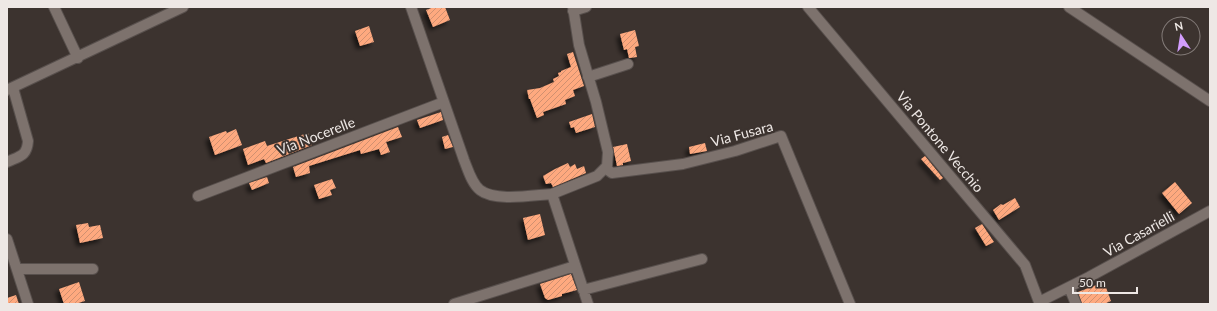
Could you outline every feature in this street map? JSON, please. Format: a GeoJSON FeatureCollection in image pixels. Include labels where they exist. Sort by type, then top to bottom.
{"type":"FeatureCollection","features":[{"type":"Feature","properties":{"kind":"street"},"geometry":{"type":"LineString","coordinates":[[54,7],[78,58]]}},
{"type":"Feature","properties":{"kind":"street"},"geometry":{"type":"LineString","coordinates":[[7,162],[22,156],[27,149],[28,141],[10,89],[183,7]]}},
{"type":"Feature","properties":{"kind":"street"},"geometry":{"type":"LineString","coordinates":[[411,7],[464,160],[474,183],[480,190],[490,196],[499,197],[552,194],[598,176],[607,166],[608,152],[579,45],[573,9],[586,7]]}},
{"type":"Feature","properties":{"kind":"street","name":"Via Pontone Vecchio"},"geometry":{"type":"LineString","coordinates":[[808,7],[1025,265],[1038,303]]}},
{"type":"Feature","properties":{"kind":"street"},"geometry":{"type":"LineString","coordinates":[[1069,7],[1210,101]]}},
{"type":"Feature","properties":{"kind":"street"},"geometry":{"type":"LineString","coordinates":[[588,77],[628,64]]}},
{"type":"Feature","properties":{"kind":"street","name":"Via Nocerelle"},"geometry":{"type":"LineString","coordinates":[[198,196],[444,102]]}},
{"type":"Feature","properties":{"kind":"street","name":"Via Fusara"},"geometry":{"type":"LineString","coordinates":[[605,168],[612,173],[683,164],[735,151],[781,136],[850,304]]}},
{"type":"Feature","properties":{"kind":"street"},"geometry":{"type":"LineString","coordinates":[[552,194],[588,304]]}},
{"type":"Feature","properties":{"kind":"street","name":"Via Casarielli"},"geometry":{"type":"LineString","coordinates":[[1038,303],[1210,211]]}},
{"type":"Feature","properties":{"kind":"street"},"geometry":{"type":"LineString","coordinates":[[7,239],[18,269],[28,304]]}},
{"type":"Feature","properties":{"kind":"street"},"geometry":{"type":"LineString","coordinates":[[583,290],[702,259]]}},
{"type":"Feature","properties":{"kind":"street"},"geometry":{"type":"LineString","coordinates":[[454,304],[575,266]]}},
{"type":"Feature","properties":{"kind":"street"},"geometry":{"type":"LineString","coordinates":[[18,269],[93,269]]}},
{"type":"Feature","properties":{"kind":"street"},"geometry":{"type":"LineString","coordinates":[[1069,287],[1076,304]]}},
{"type":"Feature","properties":{"kind":"building"},"geometry":{"type":"Polygon","coordinates":[[[434,7],[445,7],[450,20],[433,27],[426,10],[434,7]]]}},
{"type":"Feature","properties":{"kind":"building"},"geometry":{"type":"Polygon","coordinates":[[[369,26],[374,42],[360,46],[355,31],[369,26]]]}},
{"type":"Feature","properties":{"kind":"building"},"geometry":{"type":"Polygon","coordinates":[[[635,30],[639,46],[635,47],[637,57],[629,58],[627,49],[624,50],[620,34],[635,30]]]}},
{"type":"Feature","properties":{"kind":"building"},"geometry":{"type":"Polygon","coordinates":[[[573,52],[584,86],[573,90],[575,96],[565,100],[566,104],[543,112],[544,115],[537,118],[527,90],[540,88],[554,82],[553,79],[559,76],[558,73],[571,67],[567,54],[573,52]]]}},
{"type":"Feature","properties":{"kind":"building"},"geometry":{"type":"Polygon","coordinates":[[[441,112],[443,120],[420,128],[417,120],[441,112]]]}},
{"type":"Feature","properties":{"kind":"building"},"geometry":{"type":"Polygon","coordinates":[[[592,114],[595,127],[576,133],[574,127],[571,128],[569,122],[592,114]]]}},
{"type":"Feature","properties":{"kind":"building"},"geometry":{"type":"Polygon","coordinates":[[[398,127],[402,137],[386,142],[390,152],[381,155],[379,149],[361,154],[360,150],[309,166],[310,173],[296,177],[293,167],[398,127]]]}},
{"type":"Feature","properties":{"kind":"building"},"geometry":{"type":"Polygon","coordinates":[[[236,129],[242,145],[215,155],[209,137],[226,131],[227,133],[236,129]]]}},
{"type":"Feature","properties":{"kind":"building"},"geometry":{"type":"Polygon","coordinates":[[[308,133],[312,145],[266,163],[264,159],[248,165],[243,149],[265,141],[267,146],[308,133]]]}},
{"type":"Feature","properties":{"kind":"building"},"geometry":{"type":"Polygon","coordinates":[[[448,135],[453,147],[445,149],[442,137],[448,135]]]}},
{"type":"Feature","properties":{"kind":"building"},"geometry":{"type":"Polygon","coordinates":[[[705,143],[707,151],[690,154],[689,147],[705,143]]]}},
{"type":"Feature","properties":{"kind":"building"},"geometry":{"type":"Polygon","coordinates":[[[627,144],[631,161],[617,166],[613,147],[627,144]]]}},
{"type":"Feature","properties":{"kind":"building"},"geometry":{"type":"Polygon","coordinates":[[[925,156],[943,178],[940,180],[921,159],[925,156]]]}},
{"type":"Feature","properties":{"kind":"building"},"geometry":{"type":"Polygon","coordinates":[[[568,163],[570,167],[575,164],[577,169],[584,166],[586,173],[553,187],[551,183],[546,184],[543,176],[568,163]]]}},
{"type":"Feature","properties":{"kind":"building"},"geometry":{"type":"Polygon","coordinates":[[[267,177],[269,183],[252,190],[249,183],[267,177]]]}},
{"type":"Feature","properties":{"kind":"building"},"geometry":{"type":"Polygon","coordinates":[[[332,179],[336,188],[330,190],[332,195],[319,199],[314,185],[332,179]]]}},
{"type":"Feature","properties":{"kind":"building"},"geometry":{"type":"Polygon","coordinates":[[[1175,182],[1192,203],[1179,214],[1162,193],[1175,182]]]}},
{"type":"Feature","properties":{"kind":"building"},"geometry":{"type":"Polygon","coordinates":[[[1015,198],[1020,207],[999,220],[993,210],[1001,204],[1003,205],[1015,198]]]}},
{"type":"Feature","properties":{"kind":"building"},"geometry":{"type":"Polygon","coordinates":[[[540,214],[545,235],[528,240],[523,218],[540,214]]]}},
{"type":"Feature","properties":{"kind":"building"},"geometry":{"type":"Polygon","coordinates":[[[88,223],[89,227],[100,225],[103,238],[80,243],[76,225],[88,223]]]}},
{"type":"Feature","properties":{"kind":"building"},"geometry":{"type":"Polygon","coordinates":[[[982,224],[994,242],[986,246],[975,228],[982,224]]]}},
{"type":"Feature","properties":{"kind":"building"},"geometry":{"type":"Polygon","coordinates":[[[571,274],[577,290],[548,300],[545,298],[540,284],[571,274]]]}},
{"type":"Feature","properties":{"kind":"building"},"geometry":{"type":"Polygon","coordinates":[[[79,282],[85,301],[75,304],[64,304],[59,289],[79,282]]]}},
{"type":"Feature","properties":{"kind":"building"},"geometry":{"type":"Polygon","coordinates":[[[1104,282],[1111,301],[1104,304],[1082,304],[1078,292],[1104,282]]]}},
{"type":"Feature","properties":{"kind":"building"},"geometry":{"type":"Polygon","coordinates":[[[16,295],[19,304],[7,304],[7,298],[16,295]]]}}]}
